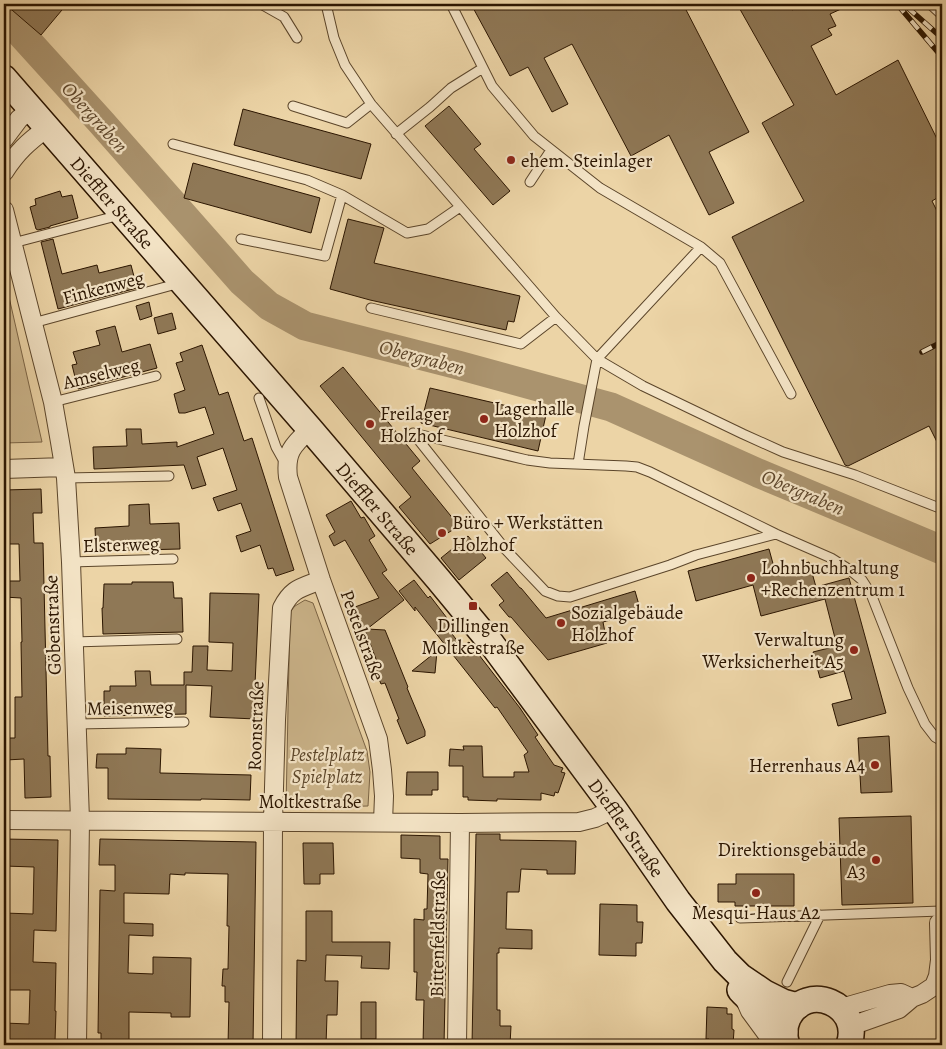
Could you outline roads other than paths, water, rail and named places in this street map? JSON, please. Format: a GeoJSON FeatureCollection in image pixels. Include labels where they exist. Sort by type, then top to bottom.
{"type":"FeatureCollection","features":[{"type":"Feature","properties":{"kind":"main road","name":"Dieffler Straße"},"geometry":{"type":"LineString","coordinates":[[4,78],[310,429],[491,643],[614,809],[678,901],[725,961],[740,976],[765,993],[783,1002],[798,1006]]}},
{"type":"Feature","properties":{"kind":"main road","name":"Dieffler Straße"},"geometry":{"type":"LineString","coordinates":[[725,961],[740,991],[778,1023],[782,1041]]}},
{"type":"Feature","properties":{"kind":"main road"},"geometry":{"type":"LineString","coordinates":[[782,1041],[787,1020],[794,1010],[798,1006],[815,999],[833,1003],[849,1033]]}},
{"type":"Feature","properties":{"kind":"street"},"geometry":{"type":"LineString","coordinates":[[4,139],[31,109]]}},
{"type":"Feature","properties":{"kind":"street"},"geometry":{"type":"LineString","coordinates":[[4,172],[28,142],[47,128]]}},
{"type":"Feature","properties":{"kind":"street","name":"Göbenstraße"},"geometry":{"type":"LineString","coordinates":[[4,210],[8,244],[33,323],[53,402],[65,472],[71,562],[80,820],[77,1045]]}},
{"type":"Feature","properties":{"kind":"street"},"geometry":{"type":"LineString","coordinates":[[287,465],[289,454],[296,443],[310,429]]}},
{"type":"Feature","properties":{"kind":"street","name":"Pestelstraße"},"geometry":{"type":"LineString","coordinates":[[287,465],[288,477],[322,580],[378,739],[384,796],[383,822]]}},
{"type":"Feature","properties":{"kind":"street"},"geometry":{"type":"LineString","coordinates":[[4,469],[65,472]]}},
{"type":"Feature","properties":{"kind":"street","name":"Roonstraße"},"geometry":{"type":"LineString","coordinates":[[272,1045],[273,822],[282,608],[296,589],[322,580]]}},
{"type":"Feature","properties":{"kind":"street","name":"Moltkestraße"},"geometry":{"type":"LineString","coordinates":[[4,820],[579,822],[595,818],[614,809]]}},
{"type":"Feature","properties":{"kind":"street","name":"Bittenfeldstraße"},"geometry":{"type":"LineString","coordinates":[[457,1045],[460,823]]}},
{"type":"Feature","properties":{"kind":"street"},"geometry":{"type":"LineString","coordinates":[[849,1033],[899,1009],[912,998],[934,986],[938,976],[940,960],[941,914]]}},
{"type":"Feature","properties":{"kind":"lane"},"geometry":{"type":"LineString","coordinates":[[261,4],[284,17],[297,38]]}},
{"type":"Feature","properties":{"kind":"lane"},"geometry":{"type":"LineString","coordinates":[[326,4],[334,38],[345,65],[371,104],[556,316],[597,359],[643,386],[783,452],[855,475],[942,509]]}},
{"type":"Feature","properties":{"kind":"lane"},"geometry":{"type":"LineString","coordinates":[[451,4],[492,86],[534,136],[600,188],[701,247],[720,263],[791,394]]}},
{"type":"Feature","properties":{"kind":"lane"},"geometry":{"type":"LineString","coordinates":[[930,4],[942,15]]}},
{"type":"Feature","properties":{"kind":"lane"},"geometry":{"type":"LineString","coordinates":[[396,134],[451,88],[483,68]]}},
{"type":"Feature","properties":{"kind":"lane"},"geometry":{"type":"LineString","coordinates":[[293,106],[347,123],[371,104]]}},
{"type":"Feature","properties":{"kind":"lane"},"geometry":{"type":"LineString","coordinates":[[173,144],[307,180],[342,195],[407,233],[428,229],[460,207]]}},
{"type":"Feature","properties":{"kind":"lane"},"geometry":{"type":"LineString","coordinates":[[530,182],[551,150]]}},
{"type":"Feature","properties":{"kind":"lane"},"geometry":{"type":"LineString","coordinates":[[241,238],[325,256],[342,195]]}},
{"type":"Feature","properties":{"kind":"lane"},"geometry":{"type":"LineString","coordinates":[[8,244],[122,214]]}},
{"type":"Feature","properties":{"kind":"lane"},"geometry":{"type":"LineString","coordinates":[[578,464],[597,359],[701,247]]}},
{"type":"Feature","properties":{"kind":"lane","name":"Finkenweg"},"geometry":{"type":"LineString","coordinates":[[33,323],[182,282]]}},
{"type":"Feature","properties":{"kind":"lane"},"geometry":{"type":"LineString","coordinates":[[371,308],[521,344],[556,316]]}},
{"type":"Feature","properties":{"kind":"lane","name":"Amselweg"},"geometry":{"type":"LineString","coordinates":[[53,402],[156,376]]}},
{"type":"Feature","properties":{"kind":"lane","name":"Pestelstraße"},"geometry":{"type":"LineString","coordinates":[[259,398],[276,447],[287,465]]}},
{"type":"Feature","properties":{"kind":"lane"},"geometry":{"type":"LineString","coordinates":[[776,534],[696,555],[570,597],[558,596],[545,591],[506,550],[413,433],[550,464],[632,467],[650,472],[776,534],[831,558],[862,580],[871,594],[908,688],[925,724],[935,737],[942,741]]}},
{"type":"Feature","properties":{"kind":"lane"},"geometry":{"type":"LineString","coordinates":[[65,472],[169,476]]}},
{"type":"Feature","properties":{"kind":"lane","name":"Elsterweg"},"geometry":{"type":"LineString","coordinates":[[71,562],[173,559]]}},
{"type":"Feature","properties":{"kind":"lane"},"geometry":{"type":"LineString","coordinates":[[73,642],[177,639]]}},
{"type":"Feature","properties":{"kind":"lane","name":"Meisenweg"},"geometry":{"type":"LineString","coordinates":[[77,724],[184,722]]}},
{"type":"Feature","properties":{"kind":"lane"},"geometry":{"type":"LineString","coordinates":[[740,918],[941,914]]}},
{"type":"Feature","properties":{"kind":"lane"},"geometry":{"type":"LineString","coordinates":[[787,982],[820,915]]}},
{"type":"Feature","properties":{"kind":"waterway","name":"Obergraben"},"geometry":{"type":"LineString","coordinates":[[4,15],[242,282],[269,306],[305,326],[611,407],[758,473],[942,550]]}},
{"type":"Feature","properties":{"kind":"railway"},"geometry":{"type":"LineString","coordinates":[[897,4],[942,57]]}},
{"type":"Feature","properties":{"kind":"railway"},"geometry":{"type":"LineString","coordinates":[[907,7],[942,38]]}},
{"type":"Feature","properties":{"kind":"railway"},"geometry":{"type":"LineString","coordinates":[[922,352],[942,342]]}},
{"type":"Feature","properties":{"kind":"place","name":"ehem. Steinlager"},"geometry":{"type":"Point","coordinates":[511,160]}},
{"type":"Feature","properties":{"kind":"place","name":"Lagerhalle Holzhof"},"geometry":{"type":"Point","coordinates":[484,419]}},
{"type":"Feature","properties":{"kind":"place","name":"Freilager Holzhof"},"geometry":{"type":"Point","coordinates":[370,424]}},
{"type":"Feature","properties":{"kind":"place","name":"Büro + Werkstätten Holzhof"},"geometry":{"type":"Point","coordinates":[442,533]}},
{"type":"Feature","properties":{"kind":"place","name":"Lohnbuchhaltung +Rechenzentrum 1"},"geometry":{"type":"Point","coordinates":[751,578]}},
{"type":"Feature","properties":{"kind":"place","name":"Dillingen Moltkestraße"},"geometry":{"type":"Point","coordinates":[473,606]}},
{"type":"Feature","properties":{"kind":"place","name":"Sozialgebäude Holzhof"},"geometry":{"type":"Point","coordinates":[561,623]}},
{"type":"Feature","properties":{"kind":"place","name":"Verwaltung Werksicherheit A5"},"geometry":{"type":"Point","coordinates":[854,650]}},
{"type":"Feature","properties":{"kind":"place","name":"Herrenhaus A4"},"geometry":{"type":"Point","coordinates":[875,765]}},
{"type":"Feature","properties":{"kind":"place","name":"Direktionsgebäude A3"},"geometry":{"type":"Point","coordinates":[876,860]}},
{"type":"Feature","properties":{"kind":"place","name":"Mesqui-Haus A2"},"geometry":{"type":"Point","coordinates":[756,893]}},
{"type":"Feature","properties":{"kind":"park label","name":"Pestelplatz Spielplatz"},"geometry":{"type":"Point","coordinates":[327,765]}}]}
